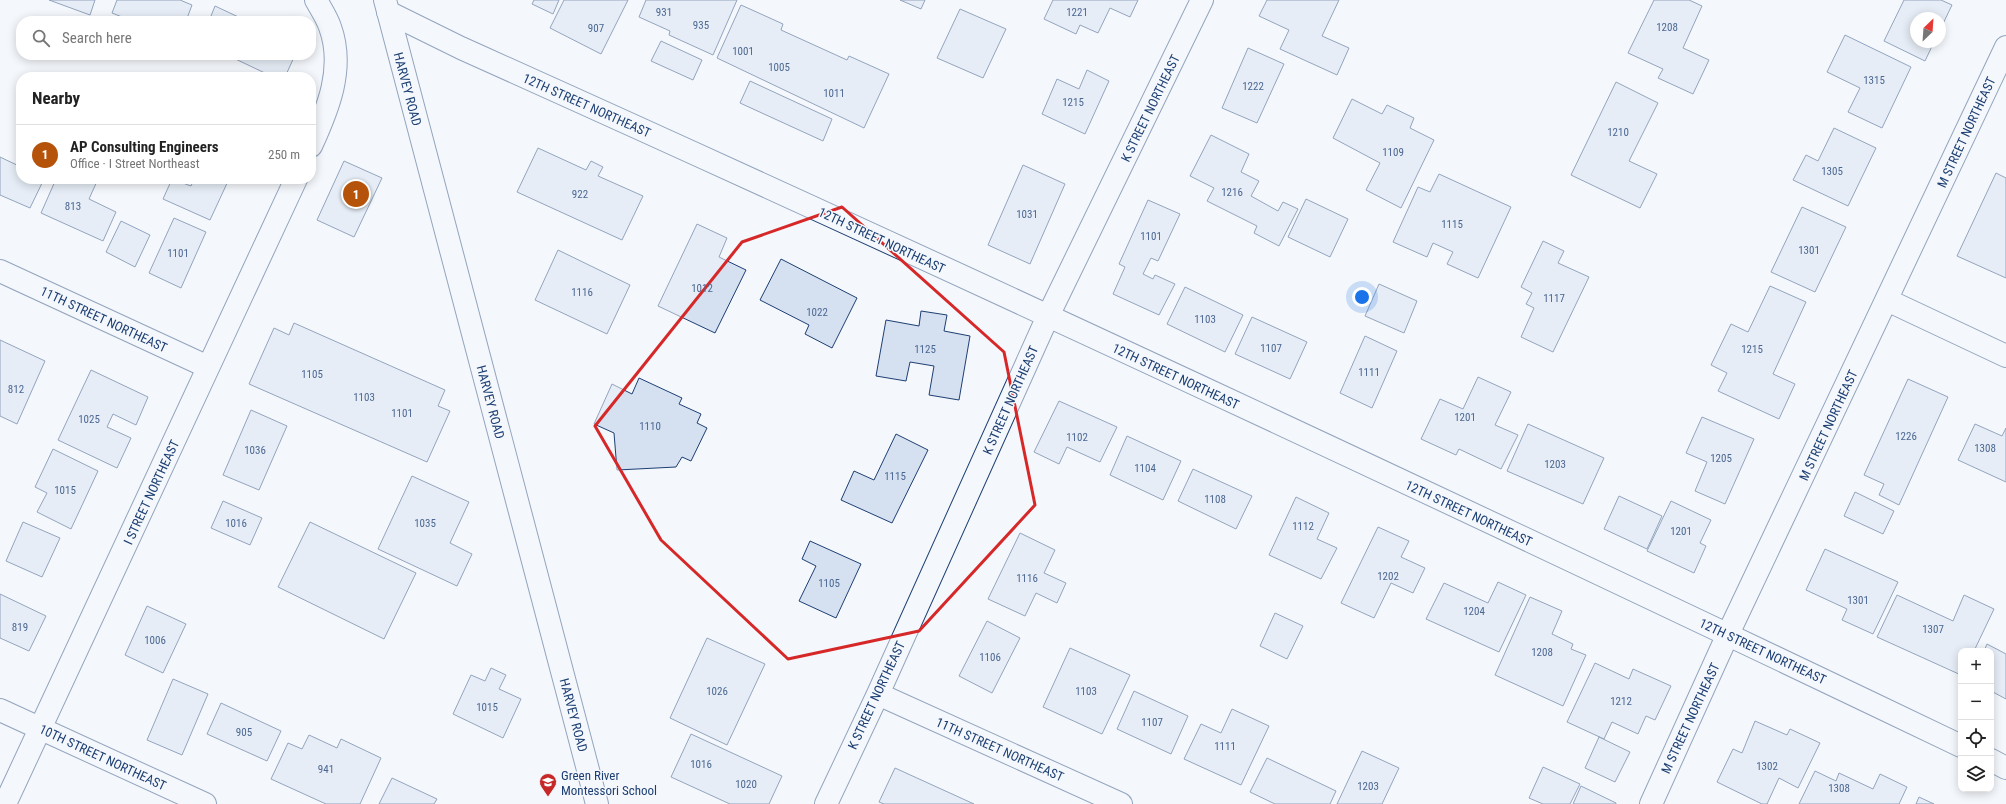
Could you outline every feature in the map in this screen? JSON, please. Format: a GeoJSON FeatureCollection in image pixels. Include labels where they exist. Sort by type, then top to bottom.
{"type":"FeatureCollection","features":[{"type":"Feature","properties":{"kind":"street"},"geometry":{"type":"LineString","coordinates":[[316,0],[330,27],[337,58],[334,88],[316,135]]}},
{"type":"Feature","properties":{"kind":"street","name":"K STREET NORTHEAST"},"geometry":{"type":"LineString","coordinates":[[826,804],[878,694],[1048,316],[1202,0]]}},
{"type":"Feature","properties":{"kind":"street","name":"12TH STREET NORTHEAST"},"geometry":{"type":"LineString","coordinates":[[386,6],[461,48],[1048,316],[1728,634],[1958,745]]}},
{"type":"Feature","properties":{"kind":"street","name":"HARVEY ROAD"},"geometry":{"type":"LineString","coordinates":[[386,6],[597,804]]}},
{"type":"Feature","properties":{"kind":"street","name":"M STREET NORTHEAST"},"geometry":{"type":"LineString","coordinates":[[1651,804],[1728,634],[2006,47]]}},
{"type":"Feature","properties":{"kind":"street","name":"I STREET NORTHEAST"},"geometry":{"type":"LineString","coordinates":[[5,804],[294,184]]}},
{"type":"Feature","properties":{"kind":"street","name":"11TH STREET NORTHEAST"},"geometry":{"type":"LineString","coordinates":[[0,271],[208,367]]}},
{"type":"Feature","properties":{"kind":"street"},"geometry":{"type":"LineString","coordinates":[[1887,300],[2006,356]]}},
{"type":"Feature","properties":{"kind":"street","name":"11TH STREET NORTHEAST"},"geometry":{"type":"LineString","coordinates":[[878,694],[1121,804]]}},
{"type":"Feature","properties":{"kind":"street","name":"10TH STREET NORTHEAST"},"geometry":{"type":"LineString","coordinates":[[0,710],[206,804]]}},
{"type":"Feature","properties":{"kind":"street"},"geometry":{"type":"LineString","coordinates":[[1994,762],[2006,768]]}},
{"type":"Feature","properties":{"kind":"highlighted area"},"geometry":{"type":"Polygon","coordinates":[[[842,207],[1004,352],[1035,505],[919,631],[788,659],[661,540],[595,426],[742,242],[842,207]]]}},
{"type":"Feature","properties":{"kind":"building"},"geometry":{"type":"Polygon","coordinates":[[[49,0],[95,0],[90,15],[49,0]]]}},
{"type":"Feature","properties":{"kind":"building"},"geometry":{"type":"Polygon","coordinates":[[[117,0],[180,0],[192,5],[188,16],[120,16],[112,13],[117,0]]]}},
{"type":"Feature","properties":{"kind":"building"},"geometry":{"type":"Polygon","coordinates":[[[534,0],[559,0],[553,14],[532,4],[534,0]]]}},
{"type":"Feature","properties":{"kind":"building"},"geometry":{"type":"Polygon","coordinates":[[[564,0],[628,0],[601,54],[550,28],[564,0]]]}},
{"type":"Feature","properties":{"kind":"building"},"geometry":{"type":"Polygon","coordinates":[[[646,0],[737,0],[713,55],[669,35],[670,31],[639,17],[646,0]]]}},
{"type":"Feature","properties":{"kind":"building"},"geometry":{"type":"Polygon","coordinates":[[[900,0],[925,0],[921,9],[900,0]]]}},
{"type":"Feature","properties":{"kind":"building"},"geometry":{"type":"Polygon","coordinates":[[[1053,0],[1138,0],[1130,17],[1110,8],[1098,33],[1080,25],[1076,34],[1044,19],[1053,0]]]}},
{"type":"Feature","properties":{"kind":"building"},"geometry":{"type":"Polygon","coordinates":[[[1267,0],[1339,0],[1322,36],[1349,48],[1337,75],[1280,49],[1289,30],[1259,16],[1267,0]]]}},
{"type":"Feature","properties":{"kind":"building"},"geometry":{"type":"Polygon","coordinates":[[[1654,0],[1689,0],[1702,6],[1683,48],[1709,60],[1693,94],[1658,78],[1663,69],[1628,53],[1654,0]]]}},
{"type":"Feature","properties":{"kind":"building"},"geometry":{"type":"Polygon","coordinates":[[[1904,0],[1941,0],[1952,5],[1946,18],[1946,12],[1910,12],[1910,48],[1931,48],[1925,61],[1884,41],[1904,0]]]}},
{"type":"Feature","properties":{"kind":"building"},"geometry":{"type":"Polygon","coordinates":[[[741,5],[783,24],[781,30],[847,60],[849,56],[889,74],[864,128],[717,58],[741,5]]]}},
{"type":"Feature","properties":{"kind":"building"},"geometry":{"type":"Polygon","coordinates":[[[215,6],[236,16],[211,16],[215,6]]]}},
{"type":"Feature","properties":{"kind":"building"},"geometry":{"type":"Polygon","coordinates":[[[960,9],[1006,29],[983,78],[937,58],[960,9]]]}},
{"type":"Feature","properties":{"kind":"building"},"geometry":{"type":"Polygon","coordinates":[[[1845,35],[1911,67],[1882,128],[1848,112],[1860,88],[1827,72],[1845,35]]]}},
{"type":"Feature","properties":{"kind":"building"},"geometry":{"type":"Polygon","coordinates":[[[661,41],[702,60],[693,80],[651,61],[661,41]]]}},
{"type":"Feature","properties":{"kind":"building"},"geometry":{"type":"Polygon","coordinates":[[[1248,48],[1284,64],[1257,123],[1222,108],[1248,48]]]}},
{"type":"Feature","properties":{"kind":"building"},"geometry":{"type":"Polygon","coordinates":[[[238,60],[293,60],[287,72],[263,72],[238,60]]]}},
{"type":"Feature","properties":{"kind":"building"},"geometry":{"type":"Polygon","coordinates":[[[1087,70],[1109,81],[1085,134],[1042,114],[1057,79],[1079,89],[1087,70]]]}},
{"type":"Feature","properties":{"kind":"building"},"geometry":{"type":"Polygon","coordinates":[[[750,81],[832,119],[823,141],[740,103],[750,81]]]}},
{"type":"Feature","properties":{"kind":"building"},"geometry":{"type":"Polygon","coordinates":[[[1616,82],[1658,103],[1629,161],[1657,174],[1640,208],[1571,175],[1616,82]]]}},
{"type":"Feature","properties":{"kind":"building"},"geometry":{"type":"Polygon","coordinates":[[[1352,99],[1382,114],[1387,105],[1414,118],[1410,128],[1434,140],[1401,208],[1366,190],[1380,163],[1333,138],[1352,99]]]}},
{"type":"Feature","properties":{"kind":"building"},"geometry":{"type":"Polygon","coordinates":[[[1834,128],[1876,148],[1848,206],[1793,180],[1806,155],[1818,161],[1834,128]]]}},
{"type":"Feature","properties":{"kind":"building"},"geometry":{"type":"Polygon","coordinates":[[[1211,135],[1249,154],[1241,172],[1259,181],[1251,196],[1278,211],[1283,202],[1298,209],[1279,246],[1254,233],[1257,226],[1207,201],[1214,188],[1190,176],[1211,135]]]}},
{"type":"Feature","properties":{"kind":"building"},"geometry":{"type":"Polygon","coordinates":[[[538,148],[586,170],[591,161],[603,167],[598,176],[643,196],[622,240],[517,192],[538,148]]]}},
{"type":"Feature","properties":{"kind":"building"},"geometry":{"type":"Polygon","coordinates":[[[0,157],[16,165],[16,184],[42,184],[30,208],[0,195],[0,157]]]}},
{"type":"Feature","properties":{"kind":"building"},"geometry":{"type":"Polygon","coordinates":[[[344,161],[382,178],[354,237],[317,220],[344,161]]]}},
{"type":"Feature","properties":{"kind":"building"},"geometry":{"type":"Polygon","coordinates":[[[1023,165],[1065,184],[1030,264],[988,245],[1023,165]]]}},
{"type":"Feature","properties":{"kind":"building"},"geometry":{"type":"Polygon","coordinates":[[[1996,173],[2006,178],[2006,278],[1957,256],[1996,173]]]}},
{"type":"Feature","properties":{"kind":"building"},"geometry":{"type":"Polygon","coordinates":[[[1439,174],[1511,207],[1478,278],[1447,264],[1453,252],[1433,243],[1427,257],[1393,242],[1418,187],[1430,192],[1439,174]]]}},
{"type":"Feature","properties":{"kind":"building"},"geometry":{"type":"Polygon","coordinates":[[[54,184],[96,184],[89,199],[116,212],[103,241],[41,213],[54,184]]]}},
{"type":"Feature","properties":{"kind":"building"},"geometry":{"type":"Polygon","coordinates":[[[170,184],[186,184],[191,186],[192,184],[227,184],[210,220],[163,199],[170,184]]]}},
{"type":"Feature","properties":{"kind":"building"},"geometry":{"type":"Polygon","coordinates":[[[1306,199],[1348,219],[1330,257],[1288,237],[1306,199]]]}},
{"type":"Feature","properties":{"kind":"building"},"geometry":{"type":"Polygon","coordinates":[[[1148,200],[1180,214],[1158,261],[1151,258],[1143,274],[1153,279],[1155,275],[1175,284],[1159,315],[1113,294],[1125,267],[1119,264],[1148,200]]]}},
{"type":"Feature","properties":{"kind":"building"},"geometry":{"type":"Polygon","coordinates":[[[1802,207],[1846,227],[1815,292],[1771,272],[1802,207]]]}},
{"type":"Feature","properties":{"kind":"building"},"geometry":{"type":"Polygon","coordinates":[[[174,218],[206,232],[181,288],[149,273],[174,218]]]}},
{"type":"Feature","properties":{"kind":"building"},"geometry":{"type":"Polygon","coordinates":[[[121,221],[150,235],[135,267],[106,252],[121,221]]]}},
{"type":"Feature","properties":{"kind":"building"},"geometry":{"type":"Polygon","coordinates":[[[697,224],[727,238],[719,257],[746,270],[715,333],[658,306],[697,224]]]}},
{"type":"Feature","properties":{"kind":"building"},"geometry":{"type":"Polygon","coordinates":[[[1543,241],[1564,251],[1558,263],[1589,277],[1553,352],[1521,337],[1534,308],[1526,304],[1532,293],[1521,287],[1543,241]]]}},
{"type":"Feature","properties":{"kind":"building"},"geometry":{"type":"Polygon","coordinates":[[[558,250],[630,285],[607,334],[535,300],[558,250]]]}},
{"type":"Feature","properties":{"kind":"building"},"geometry":{"type":"Polygon","coordinates":[[[781,259],[857,298],[832,348],[805,334],[809,325],[760,300],[781,259]]]}},
{"type":"Feature","properties":{"kind":"building"},"geometry":{"type":"Polygon","coordinates":[[[1379,284],[1417,301],[1404,333],[1365,316],[1379,284]]]}},
{"type":"Feature","properties":{"kind":"building"},"geometry":{"type":"Polygon","coordinates":[[[1770,286],[1806,302],[1773,374],[1795,384],[1779,419],[1718,391],[1727,373],[1711,365],[1731,324],[1748,332],[1770,286]]]}},
{"type":"Feature","properties":{"kind":"building"},"geometry":{"type":"Polygon","coordinates":[[[1185,287],[1243,315],[1225,352],[1167,324],[1185,287]]]}},
{"type":"Feature","properties":{"kind":"building"},"geometry":{"type":"Polygon","coordinates":[[[921,311],[947,315],[944,331],[970,336],[959,400],[929,395],[934,366],[910,362],[906,381],[876,376],[886,320],[919,326],[921,311]]]}},
{"type":"Feature","properties":{"kind":"building"},"geometry":{"type":"Polygon","coordinates":[[[1252,317],[1307,342],[1290,379],[1235,354],[1252,317]]]}},
{"type":"Feature","properties":{"kind":"building"},"geometry":{"type":"Polygon","coordinates":[[[294,323],[445,390],[438,406],[450,411],[427,462],[249,384],[274,328],[289,335],[294,323]]]}},
{"type":"Feature","properties":{"kind":"building"},"geometry":{"type":"Polygon","coordinates":[[[1365,336],[1397,351],[1372,408],[1340,393],[1365,336]]]}},
{"type":"Feature","properties":{"kind":"building"},"geometry":{"type":"Polygon","coordinates":[[[0,340],[45,361],[17,424],[0,416],[0,340]]]}},
{"type":"Feature","properties":{"kind":"building"},"geometry":{"type":"Polygon","coordinates":[[[91,370],[148,397],[136,425],[113,414],[107,427],[131,438],[117,468],[58,440],[91,370]]]}},
{"type":"Feature","properties":{"kind":"building"},"geometry":{"type":"Polygon","coordinates":[[[1478,377],[1511,392],[1495,425],[1518,435],[1501,469],[1459,449],[1456,455],[1421,439],[1440,399],[1463,409],[1478,377]]]}},
{"type":"Feature","properties":{"kind":"building"},"geometry":{"type":"Polygon","coordinates":[[[639,378],[682,398],[679,404],[701,414],[697,423],[707,428],[691,461],[682,457],[676,467],[617,470],[614,433],[594,424],[612,384],[632,394],[639,378]]]}},
{"type":"Feature","properties":{"kind":"building"},"geometry":{"type":"Polygon","coordinates":[[[1908,379],[1948,397],[1899,505],[1879,495],[1884,484],[1864,475],[1908,379]]]}},
{"type":"Feature","properties":{"kind":"building"},"geometry":{"type":"Polygon","coordinates":[[[1059,401],[1117,427],[1100,462],[1067,447],[1059,464],[1034,452],[1059,401]]]}},
{"type":"Feature","properties":{"kind":"building"},"geometry":{"type":"Polygon","coordinates":[[[251,410],[287,426],[259,490],[223,475],[251,410]]]}},
{"type":"Feature","properties":{"kind":"building"},"geometry":{"type":"Polygon","coordinates":[[[1702,417],[1754,439],[1725,504],[1695,491],[1707,462],[1686,453],[1702,417]]]}},
{"type":"Feature","properties":{"kind":"building"},"geometry":{"type":"Polygon","coordinates":[[[1528,424],[1604,458],[1583,504],[1507,471],[1528,424]]]}},
{"type":"Feature","properties":{"kind":"building"},"geometry":{"type":"Polygon","coordinates":[[[1975,424],[2002,436],[2006,428],[2006,482],[1958,460],[1975,424]]]}},
{"type":"Feature","properties":{"kind":"building"},"geometry":{"type":"Polygon","coordinates":[[[896,434],[928,450],[892,523],[841,500],[854,471],[874,480],[896,434]]]}},
{"type":"Feature","properties":{"kind":"building"},"geometry":{"type":"Polygon","coordinates":[[[1127,436],[1181,461],[1163,500],[1110,475],[1127,436]]]}},
{"type":"Feature","properties":{"kind":"building"},"geometry":{"type":"Polygon","coordinates":[[[53,449],[98,471],[71,529],[37,512],[47,493],[35,487],[53,449]]]}},
{"type":"Feature","properties":{"kind":"building"},"geometry":{"type":"Polygon","coordinates":[[[1193,469],[1252,496],[1236,529],[1178,501],[1193,469]]]}},
{"type":"Feature","properties":{"kind":"building"},"geometry":{"type":"Polygon","coordinates":[[[412,476],[469,502],[450,543],[472,554],[457,586],[378,549],[412,476]]]}},
{"type":"Feature","properties":{"kind":"building"},"geometry":{"type":"Polygon","coordinates":[[[1855,492],[1894,511],[1883,534],[1844,516],[1855,492]]]}},
{"type":"Feature","properties":{"kind":"building"},"geometry":{"type":"Polygon","coordinates":[[[1619,496],[1662,516],[1647,549],[1604,529],[1619,496]]]}},
{"type":"Feature","properties":{"kind":"building"},"geometry":{"type":"Polygon","coordinates":[[[1296,497],[1329,513],[1317,539],[1337,548],[1321,579],[1269,555],[1296,497]]]}},
{"type":"Feature","properties":{"kind":"building"},"geometry":{"type":"Polygon","coordinates":[[[223,501],[262,518],[250,545],[211,528],[223,501]]]}},
{"type":"Feature","properties":{"kind":"building"},"geometry":{"type":"Polygon","coordinates":[[[1671,501],[1711,520],[1700,543],[1706,546],[1694,573],[1647,551],[1671,501]]]}},
{"type":"Feature","properties":{"kind":"building"},"geometry":{"type":"Polygon","coordinates":[[[23,522],[60,538],[42,577],[6,561],[23,522]]]}},
{"type":"Feature","properties":{"kind":"building"},"geometry":{"type":"Polygon","coordinates":[[[310,522],[416,573],[384,639],[278,587],[310,522]]]}},
{"type":"Feature","properties":{"kind":"building"},"geometry":{"type":"Polygon","coordinates":[[[1378,527],[1409,541],[1401,557],[1425,568],[1413,593],[1391,583],[1374,618],[1341,603],[1378,527]]]}},
{"type":"Feature","properties":{"kind":"building"},"geometry":{"type":"Polygon","coordinates":[[[1020,533],[1055,550],[1044,573],[1066,583],[1057,603],[1036,593],[1025,616],[988,599],[1020,533]]]}},
{"type":"Feature","properties":{"kind":"building"},"geometry":{"type":"Polygon","coordinates":[[[810,541],[861,564],[836,618],[799,601],[816,566],[802,559],[810,541]]]}},
{"type":"Feature","properties":{"kind":"building"},"geometry":{"type":"Polygon","coordinates":[[[1825,549],[1898,582],[1873,634],[1842,620],[1847,609],[1806,590],[1825,549]]]}},
{"type":"Feature","properties":{"kind":"building"},"geometry":{"type":"Polygon","coordinates":[[[1498,582],[1526,595],[1499,652],[1426,619],[1444,583],[1488,603],[1498,582]]]}},
{"type":"Feature","properties":{"kind":"building"},"geometry":{"type":"Polygon","coordinates":[[[0,594],[46,616],[29,651],[0,638],[0,594]]]}},
{"type":"Feature","properties":{"kind":"building"},"geometry":{"type":"Polygon","coordinates":[[[1897,595],[1953,621],[1964,595],[1994,609],[1975,648],[1958,648],[1958,674],[1877,637],[1897,595]]]}},
{"type":"Feature","properties":{"kind":"building"},"geometry":{"type":"Polygon","coordinates":[[[1530,597],[1562,611],[1552,634],[1573,644],[1571,649],[1586,655],[1563,706],[1495,675],[1530,597]]]}},
{"type":"Feature","properties":{"kind":"building"},"geometry":{"type":"Polygon","coordinates":[[[147,606],[186,624],[163,673],[125,655],[147,606]]]}},
{"type":"Feature","properties":{"kind":"building"},"geometry":{"type":"Polygon","coordinates":[[[1275,613],[1303,626],[1287,659],[1260,646],[1275,613]]]}},
{"type":"Feature","properties":{"kind":"building"},"geometry":{"type":"Polygon","coordinates":[[[987,621],[1020,638],[992,693],[959,676],[987,621]]]}},
{"type":"Feature","properties":{"kind":"building"},"geometry":{"type":"Polygon","coordinates":[[[707,638],[765,664],[727,745],[670,718],[707,638]]]}},
{"type":"Feature","properties":{"kind":"building"},"geometry":{"type":"Polygon","coordinates":[[[1987,644],[2006,654],[2006,699],[1994,693],[1994,648],[1985,648],[1987,644]]]}},
{"type":"Feature","properties":{"kind":"building"},"geometry":{"type":"Polygon","coordinates":[[[1070,648],[1130,675],[1102,734],[1043,707],[1070,648]]]}},
{"type":"Feature","properties":{"kind":"building"},"geometry":{"type":"Polygon","coordinates":[[[1595,663],[1629,679],[1633,669],[1671,686],[1655,720],[1646,716],[1638,734],[1612,722],[1604,739],[1567,722],[1595,663]]]}},
{"type":"Feature","properties":{"kind":"building"},"geometry":{"type":"Polygon","coordinates":[[[491,668],[506,675],[499,689],[521,699],[503,738],[453,714],[471,675],[485,681],[491,668]]]}},
{"type":"Feature","properties":{"kind":"building"},"geometry":{"type":"Polygon","coordinates":[[[173,679],[208,694],[182,755],[147,740],[173,679]]]}},
{"type":"Feature","properties":{"kind":"building"},"geometry":{"type":"Polygon","coordinates":[[[1134,691],[1188,716],[1171,754],[1117,729],[1134,691]]]}},
{"type":"Feature","properties":{"kind":"building"},"geometry":{"type":"Polygon","coordinates":[[[221,703],[281,731],[267,761],[207,734],[221,703]]]}},
{"type":"Feature","properties":{"kind":"building"},"geometry":{"type":"Polygon","coordinates":[[[1232,709],[1269,726],[1241,785],[1184,759],[1201,724],[1221,733],[1232,709]]]}},
{"type":"Feature","properties":{"kind":"building"},"geometry":{"type":"Polygon","coordinates":[[[1755,721],[1787,735],[1790,729],[1820,743],[1798,788],[1779,778],[1767,804],[1762,804],[1717,782],[1733,749],[1742,753],[1755,721]]]}},
{"type":"Feature","properties":{"kind":"building"},"geometry":{"type":"Polygon","coordinates":[[[691,734],[782,776],[769,804],[730,804],[671,777],[691,734]]]}},
{"type":"Feature","properties":{"kind":"building"},"geometry":{"type":"Polygon","coordinates":[[[309,735],[337,748],[341,739],[381,758],[360,804],[326,804],[271,779],[288,743],[302,749],[309,735]]]}},
{"type":"Feature","properties":{"kind":"building"},"geometry":{"type":"Polygon","coordinates":[[[1599,737],[1630,752],[1615,782],[1585,768],[1599,737]]]}},
{"type":"Feature","properties":{"kind":"building"},"geometry":{"type":"Polygon","coordinates":[[[1362,751],[1399,768],[1382,804],[1337,804],[1362,751]]]}},
{"type":"Feature","properties":{"kind":"building"},"geometry":{"type":"Polygon","coordinates":[[[1267,758],[1336,791],[1330,804],[1275,804],[1250,792],[1267,758]]]}},
{"type":"Feature","properties":{"kind":"building"},"geometry":{"type":"Polygon","coordinates":[[[1543,767],[1580,784],[1570,804],[1543,804],[1529,798],[1543,767]]]}},
{"type":"Feature","properties":{"kind":"building"},"geometry":{"type":"Polygon","coordinates":[[[895,768],[974,804],[884,804],[879,802],[895,768]]]}},
{"type":"Feature","properties":{"kind":"building"},"geometry":{"type":"Polygon","coordinates":[[[1815,771],[1836,781],[1839,773],[1873,789],[1880,774],[1907,787],[1899,804],[1799,804],[1815,771]]]}},
{"type":"Feature","properties":{"kind":"building"},"geometry":{"type":"Polygon","coordinates":[[[392,778],[437,799],[434,804],[379,804],[392,778]]]}},
{"type":"Feature","properties":{"kind":"building"},"geometry":{"type":"Polygon","coordinates":[[[1581,786],[1616,803],[1616,804],[1573,804],[1581,786]]]}},
{"type":"Feature","properties":{"kind":"building"},"geometry":{"type":"Polygon","coordinates":[[[1919,797],[1934,804],[1916,804],[1919,797]]]}},
{"type":"Feature","properties":{"kind":"place","name":"AP Consulting Engineers"},"geometry":{"type":"Point","coordinates":[356,194]}},
{"type":"Feature","properties":{"kind":"place","name":"Green River Montessori School"},"geometry":{"type":"Point","coordinates":[548,797]}}]}
